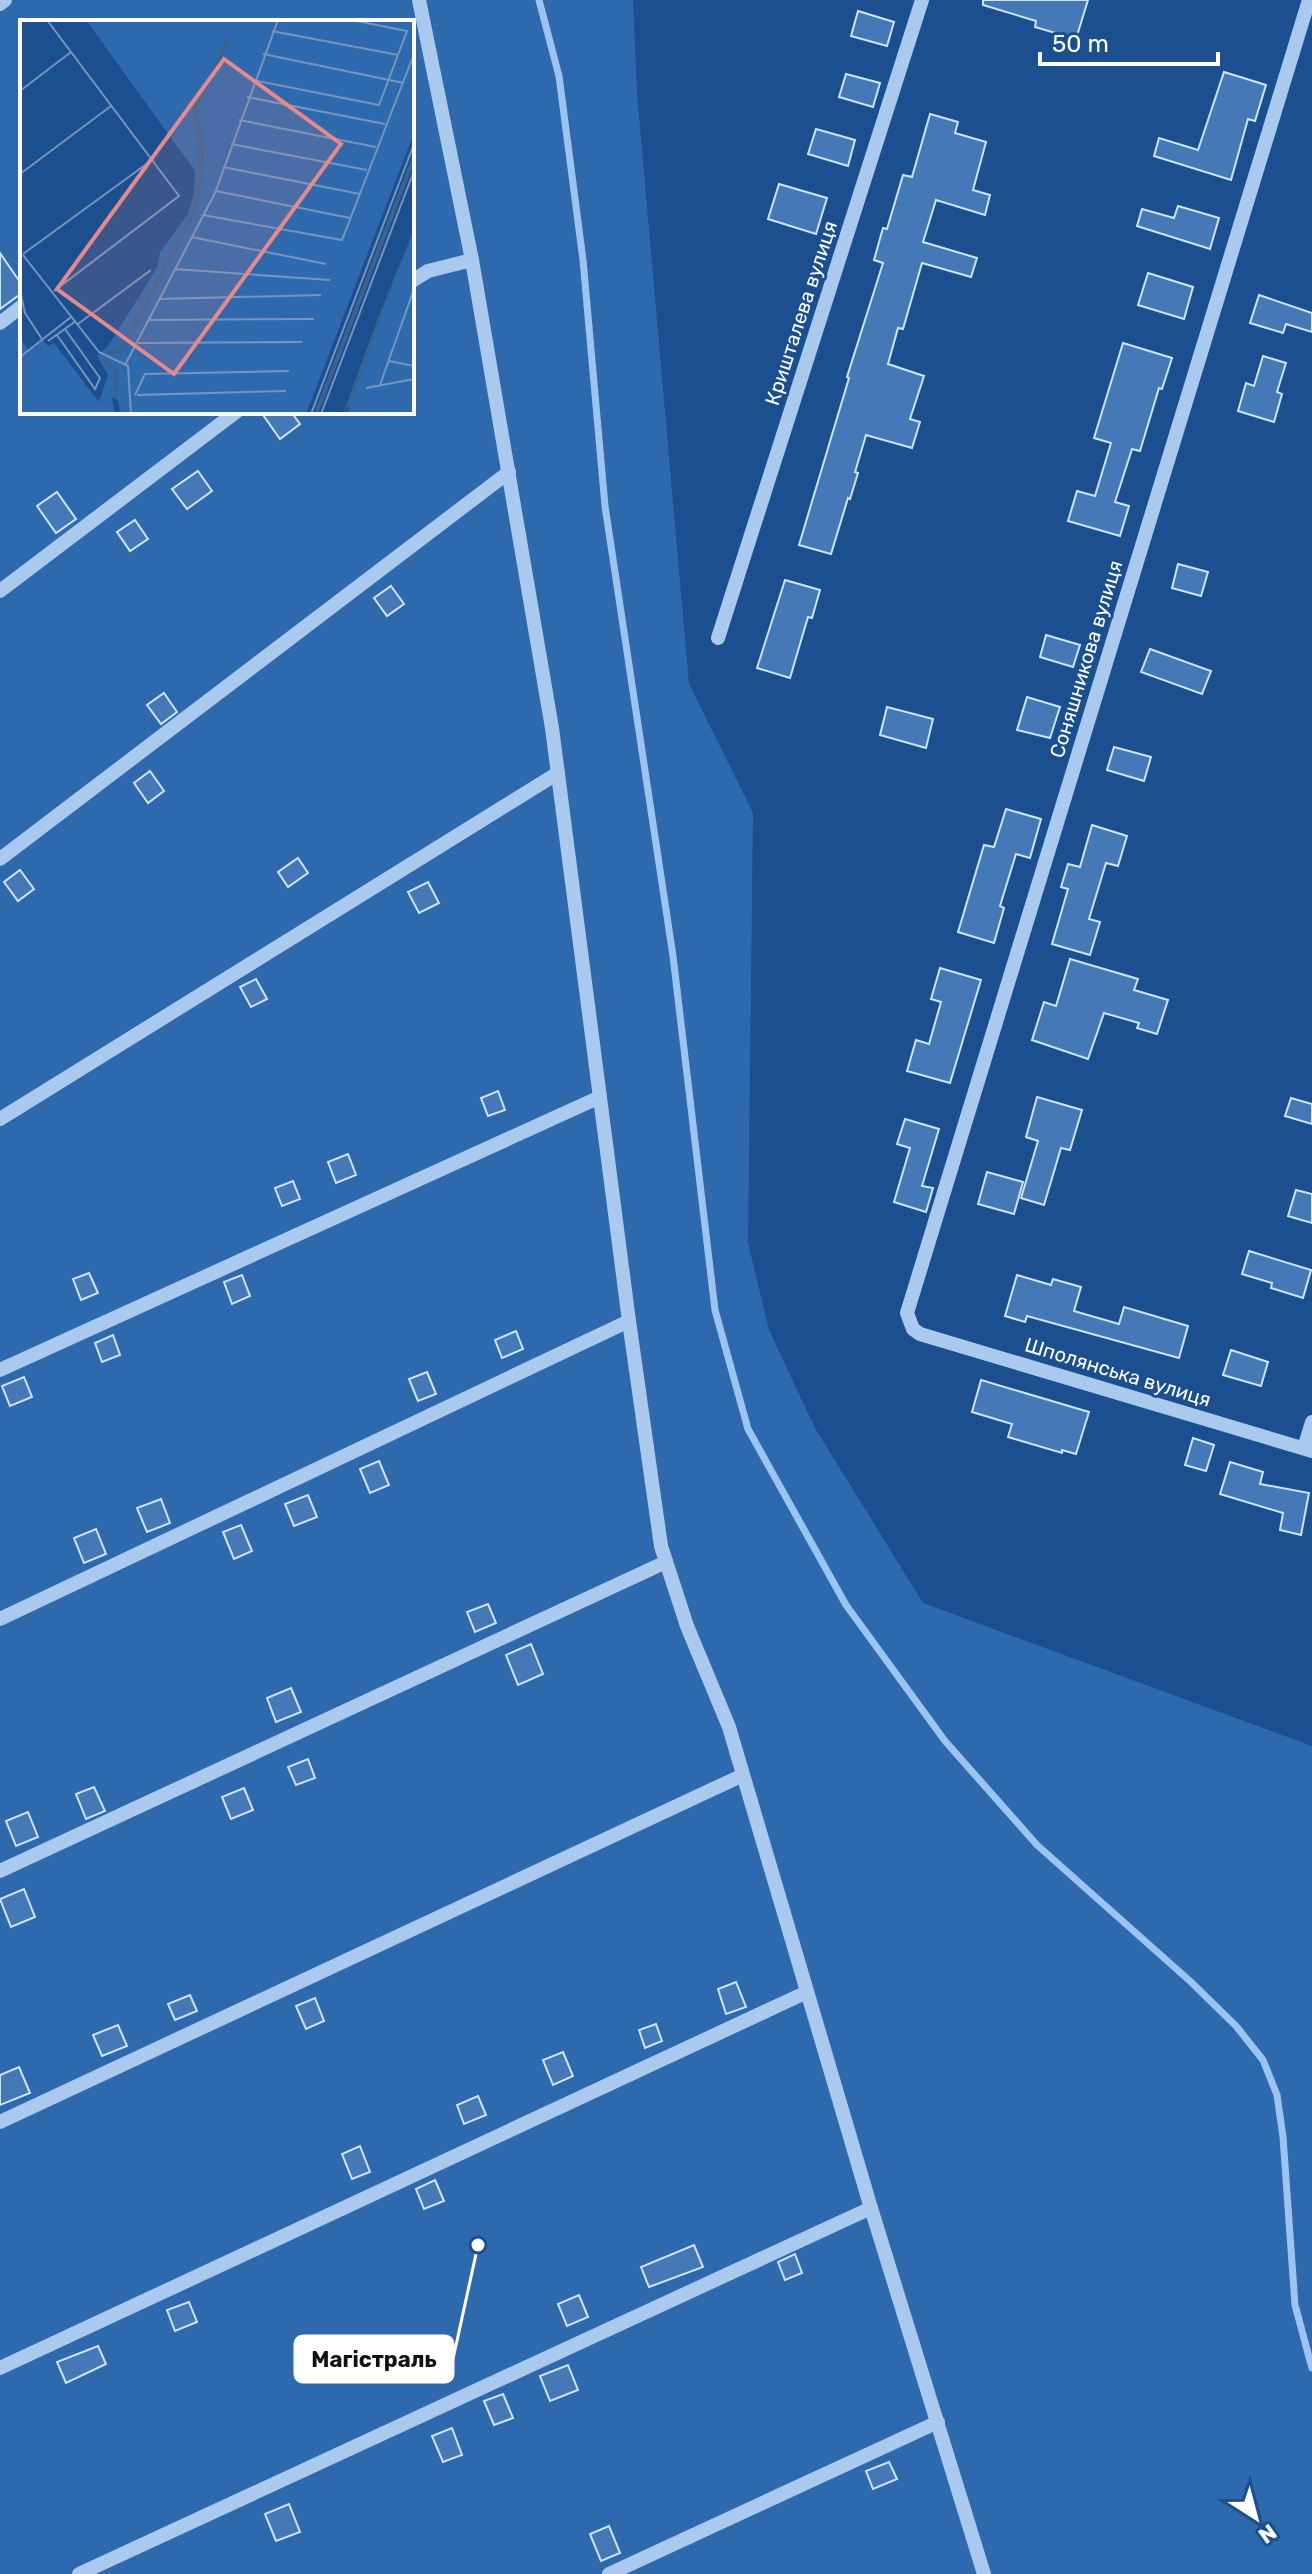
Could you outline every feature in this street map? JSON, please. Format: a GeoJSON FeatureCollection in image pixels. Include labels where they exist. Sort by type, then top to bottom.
{"type":"FeatureCollection","features":[{"type":"Feature","properties":{"kind":"street"},"geometry":{"type":"LineString","coordinates":[[0,4],[5,0]]}},
{"type":"Feature","properties":{"kind":"street"},"geometry":{"type":"LineString","coordinates":[[419,0],[418,34],[472,260],[558,773],[661,1546],[687,1626],[729,1727],[871,2208],[984,2574]]}},
{"type":"Feature","properties":{"kind":"street","name":"Кришталева вулиця"},"geometry":{"type":"LineString","coordinates":[[718,638],[922,0]]}},
{"type":"Feature","properties":{"kind":"street","name":"Соняшникова вулиця"},"geometry":{"type":"LineString","coordinates":[[913,1329],[907,1313],[1309,0]]}},
{"type":"Feature","properties":{"kind":"street"},"geometry":{"type":"LineString","coordinates":[[414,280],[428,271],[472,260]]}},
{"type":"Feature","properties":{"kind":"street"},"geometry":{"type":"LineString","coordinates":[[0,323],[20,308]]}},
{"type":"Feature","properties":{"kind":"street"},"geometry":{"type":"LineString","coordinates":[[0,591],[233,414]]}},
{"type":"Feature","properties":{"kind":"street"},"geometry":{"type":"LineString","coordinates":[[0,859],[509,472]]}},
{"type":"Feature","properties":{"kind":"street"},"geometry":{"type":"LineString","coordinates":[[0,1119],[558,773]]}},
{"type":"Feature","properties":{"kind":"street"},"geometry":{"type":"LineString","coordinates":[[0,1370],[600,1097]]}},
{"type":"Feature","properties":{"kind":"street"},"geometry":{"type":"LineString","coordinates":[[0,1619],[629,1321]]}},
{"type":"Feature","properties":{"kind":"street","name":"Шполянська вулиця"},"geometry":{"type":"LineString","coordinates":[[913,1329],[920,1334],[1308,1450]]}},
{"type":"Feature","properties":{"kind":"street"},"geometry":{"type":"LineString","coordinates":[[1308,1450],[1312,1422]]}},
{"type":"Feature","properties":{"kind":"street"},"geometry":{"type":"LineString","coordinates":[[0,1871],[666,1562]]}},
{"type":"Feature","properties":{"kind":"street"},"geometry":{"type":"LineString","coordinates":[[0,2122],[741,1776]]}},
{"type":"Feature","properties":{"kind":"street"},"geometry":{"type":"LineString","coordinates":[[0,2368],[807,1992]]}},
{"type":"Feature","properties":{"kind":"street"},"geometry":{"type":"LineString","coordinates":[[79,2574],[871,2208]]}},
{"type":"Feature","properties":{"kind":"street"},"geometry":{"type":"LineString","coordinates":[[609,2574],[938,2422]]}},
{"type":"Feature","properties":{"kind":"shaded area"},"geometry":{"type":"Polygon","coordinates":[[[0,0],[633,0],[637,93],[689,684],[753,813],[748,1243],[769,1330],[815,1428],[923,1603],[1312,1746],[1312,2574],[0,2574],[0,0]]]}},
{"type":"Feature","properties":{"kind":"building"},"geometry":{"type":"Polygon","coordinates":[[[983,0],[1088,0],[1076,39],[1035,27],[1036,21],[983,5],[983,0]]]}},
{"type":"Feature","properties":{"kind":"building"},"geometry":{"type":"Polygon","coordinates":[[[858,11],[894,22],[887,46],[851,36],[858,11]]]}},
{"type":"Feature","properties":{"kind":"building"},"geometry":{"type":"Polygon","coordinates":[[[1224,72],[1266,85],[1255,121],[1248,119],[1231,180],[1154,156],[1159,138],[1198,150],[1224,72]]]}},
{"type":"Feature","properties":{"kind":"building"},"geometry":{"type":"Polygon","coordinates":[[[846,74],[880,83],[873,107],[839,97],[846,74]]]}},
{"type":"Feature","properties":{"kind":"building"},"geometry":{"type":"Polygon","coordinates":[[[930,114],[958,122],[955,133],[986,142],[973,190],[990,195],[985,215],[936,200],[923,242],[977,258],[971,277],[922,263],[903,329],[898,328],[888,364],[924,376],[910,419],[920,422],[912,448],[866,435],[855,472],[858,473],[831,554],[799,545],[883,263],[874,260],[883,228],[887,229],[903,175],[912,177],[930,114]]]}},
{"type":"Feature","properties":{"kind":"building"},"geometry":{"type":"Polygon","coordinates":[[[816,129],[855,140],[848,166],[808,154],[816,129]]]}},
{"type":"Feature","properties":{"kind":"building"},"geometry":{"type":"Polygon","coordinates":[[[779,184],[827,198],[816,234],[768,219],[779,184]]]}},
{"type":"Feature","properties":{"kind":"building"},"geometry":{"type":"Polygon","coordinates":[[[1178,206],[1219,218],[1210,249],[1137,226],[1142,209],[1174,218],[1178,206]]]}},
{"type":"Feature","properties":{"kind":"building"},"geometry":{"type":"Polygon","coordinates":[[[0,253],[20,282],[20,294],[0,309],[0,253]]]}},
{"type":"Feature","properties":{"kind":"building"},"geometry":{"type":"Polygon","coordinates":[[[1148,273],[1193,287],[1184,319],[1138,305],[1148,273]]]}},
{"type":"Feature","properties":{"kind":"building"},"geometry":{"type":"Polygon","coordinates":[[[1259,295],[1312,313],[1312,332],[1286,324],[1283,333],[1250,323],[1259,295]]]}},
{"type":"Feature","properties":{"kind":"building"},"geometry":{"type":"Polygon","coordinates":[[[1123,343],[1172,358],[1162,389],[1159,388],[1140,451],[1132,449],[1115,502],[1129,506],[1120,536],[1068,521],[1077,491],[1095,496],[1111,443],[1094,438],[1123,343]]]}},
{"type":"Feature","properties":{"kind":"building"},"geometry":{"type":"Polygon","coordinates":[[[1263,356],[1286,363],[1277,392],[1282,394],[1274,422],[1238,411],[1246,383],[1254,386],[1263,356]]]}},
{"type":"Feature","properties":{"kind":"building"},"geometry":{"type":"Polygon","coordinates":[[[262,414],[292,414],[300,424],[280,439],[262,414]]]}},
{"type":"Feature","properties":{"kind":"building"},"geometry":{"type":"Polygon","coordinates":[[[198,471],[212,491],[187,509],[172,489],[198,471]]]}},
{"type":"Feature","properties":{"kind":"building"},"geometry":{"type":"Polygon","coordinates":[[[57,492],[76,519],[56,533],[37,506],[57,492]]]}},
{"type":"Feature","properties":{"kind":"building"},"geometry":{"type":"Polygon","coordinates":[[[135,520],[148,539],[130,551],[117,532],[135,520]]]}},
{"type":"Feature","properties":{"kind":"building"},"geometry":{"type":"Polygon","coordinates":[[[1178,564],[1208,572],[1201,596],[1172,588],[1178,564]]]}},
{"type":"Feature","properties":{"kind":"building"},"geometry":{"type":"Polygon","coordinates":[[[785,580],[820,590],[812,618],[808,617],[790,678],[757,668],[785,580]]]}},
{"type":"Feature","properties":{"kind":"building"},"geometry":{"type":"Polygon","coordinates":[[[391,586],[404,604],[387,616],[374,598],[391,586]]]}},
{"type":"Feature","properties":{"kind":"building"},"geometry":{"type":"Polygon","coordinates":[[[1046,635],[1080,645],[1073,667],[1040,657],[1046,635]]]}},
{"type":"Feature","properties":{"kind":"building"},"geometry":{"type":"Polygon","coordinates":[[[1150,649],[1211,671],[1202,694],[1141,672],[1150,649]]]}},
{"type":"Feature","properties":{"kind":"building"},"geometry":{"type":"Polygon","coordinates":[[[164,693],[177,712],[161,724],[147,705],[164,693]]]}},
{"type":"Feature","properties":{"kind":"building"},"geometry":{"type":"Polygon","coordinates":[[[1027,697],[1060,707],[1050,738],[1017,730],[1027,697]]]}},
{"type":"Feature","properties":{"kind":"building"},"geometry":{"type":"Polygon","coordinates":[[[887,707],[933,719],[926,748],[880,735],[887,707]]]}},
{"type":"Feature","properties":{"kind":"building"},"geometry":{"type":"Polygon","coordinates":[[[1114,747],[1151,757],[1144,781],[1107,770],[1114,747]]]}},
{"type":"Feature","properties":{"kind":"building"},"geometry":{"type":"Polygon","coordinates":[[[150,771],[164,791],[148,803],[134,783],[150,771]]]}},
{"type":"Feature","properties":{"kind":"building"},"geometry":{"type":"Polygon","coordinates":[[[1006,809],[1041,819],[1030,858],[1016,854],[1000,906],[1004,908],[994,943],[958,932],[984,845],[994,847],[1006,809]]]}},
{"type":"Feature","properties":{"kind":"building"},"geometry":{"type":"Polygon","coordinates":[[[1092,825],[1127,836],[1118,866],[1106,863],[1089,919],[1100,922],[1090,955],[1052,944],[1068,889],[1061,887],[1068,864],[1080,867],[1092,825]]]}},
{"type":"Feature","properties":{"kind":"building"},"geometry":{"type":"Polygon","coordinates":[[[298,858],[308,873],[288,887],[278,872],[298,858]]]}},
{"type":"Feature","properties":{"kind":"building"},"geometry":{"type":"Polygon","coordinates":[[[20,870],[34,889],[18,901],[4,882],[20,870]]]}},
{"type":"Feature","properties":{"kind":"building"},"geometry":{"type":"Polygon","coordinates":[[[428,882],[439,903],[419,913],[408,892],[428,882]]]}},
{"type":"Feature","properties":{"kind":"building"},"geometry":{"type":"Polygon","coordinates":[[[1070,959],[1138,979],[1134,990],[1168,1000],[1157,1034],[1137,1028],[1139,1023],[1104,1013],[1088,1059],[1032,1040],[1044,1002],[1056,1006],[1070,959]]]}},
{"type":"Feature","properties":{"kind":"building"},"geometry":{"type":"Polygon","coordinates":[[[940,968],[981,980],[950,1083],[907,1071],[916,1040],[929,1044],[941,1002],[931,999],[940,968]]]}},
{"type":"Feature","properties":{"kind":"building"},"geometry":{"type":"Polygon","coordinates":[[[256,979],[267,999],[251,1007],[240,987],[256,979]]]}},
{"type":"Feature","properties":{"kind":"building"},"geometry":{"type":"Polygon","coordinates":[[[498,1091],[505,1110],[488,1116],[481,1098],[498,1091]]]}},
{"type":"Feature","properties":{"kind":"building"},"geometry":{"type":"Polygon","coordinates":[[[1037,1097],[1082,1110],[1070,1150],[1061,1148],[1044,1205],[1021,1198],[1038,1141],[1026,1137],[1037,1097]]]}},
{"type":"Feature","properties":{"kind":"building"},"geometry":{"type":"Polygon","coordinates":[[[1291,1098],[1312,1104],[1312,1124],[1285,1116],[1291,1098]]]}},
{"type":"Feature","properties":{"kind":"building"},"geometry":{"type":"Polygon","coordinates":[[[905,1119],[939,1129],[922,1186],[933,1188],[926,1212],[894,1202],[910,1148],[897,1144],[905,1119]]]}},
{"type":"Feature","properties":{"kind":"building"},"geometry":{"type":"Polygon","coordinates":[[[348,1154],[356,1175],[336,1183],[328,1162],[348,1154]]]}},
{"type":"Feature","properties":{"kind":"building"},"geometry":{"type":"Polygon","coordinates":[[[987,1172],[1023,1182],[1014,1214],[978,1204],[987,1172]]]}},
{"type":"Feature","properties":{"kind":"building"},"geometry":{"type":"Polygon","coordinates":[[[293,1181],[300,1199],[282,1206],[275,1188],[293,1181]]]}},
{"type":"Feature","properties":{"kind":"building"},"geometry":{"type":"Polygon","coordinates":[[[1296,1190],[1312,1194],[1312,1223],[1288,1216],[1296,1190]]]}},
{"type":"Feature","properties":{"kind":"building"},"geometry":{"type":"Polygon","coordinates":[[[1249,1251],[1311,1270],[1303,1298],[1271,1288],[1272,1283],[1242,1274],[1249,1251]]]}},
{"type":"Feature","properties":{"kind":"building"},"geometry":{"type":"Polygon","coordinates":[[[89,1273],[98,1293],[81,1300],[73,1279],[89,1273]]]}},
{"type":"Feature","properties":{"kind":"building"},"geometry":{"type":"Polygon","coordinates":[[[242,1275],[250,1296],[232,1304],[224,1282],[242,1275]]]}},
{"type":"Feature","properties":{"kind":"building"},"geometry":{"type":"Polygon","coordinates":[[[1017,1275],[1051,1285],[1053,1279],[1081,1287],[1074,1311],[1119,1324],[1124,1307],[1188,1326],[1179,1358],[1027,1316],[1025,1322],[1005,1316],[1017,1275]]]}},
{"type":"Feature","properties":{"kind":"building"},"geometry":{"type":"Polygon","coordinates":[[[516,1331],[523,1349],[502,1358],[495,1340],[516,1331]]]}},
{"type":"Feature","properties":{"kind":"building"},"geometry":{"type":"Polygon","coordinates":[[[113,1335],[120,1355],[102,1362],[95,1343],[113,1335]]]}},
{"type":"Feature","properties":{"kind":"building"},"geometry":{"type":"Polygon","coordinates":[[[1231,1350],[1268,1362],[1261,1386],[1223,1375],[1231,1350]]]}},
{"type":"Feature","properties":{"kind":"building"},"geometry":{"type":"Polygon","coordinates":[[[427,1372],[436,1394],[418,1401],[409,1379],[427,1372]]]}},
{"type":"Feature","properties":{"kind":"building"},"geometry":{"type":"Polygon","coordinates":[[[24,1377],[32,1397],[10,1406],[2,1386],[24,1377]]]}},
{"type":"Feature","properties":{"kind":"building"},"geometry":{"type":"Polygon","coordinates":[[[981,1380],[1089,1412],[1076,1454],[1062,1450],[1062,1453],[1008,1437],[1012,1424],[972,1412],[981,1380]]]}},
{"type":"Feature","properties":{"kind":"building"},"geometry":{"type":"Polygon","coordinates":[[[1193,1438],[1214,1445],[1206,1471],[1185,1465],[1193,1438]]]}},
{"type":"Feature","properties":{"kind":"building"},"geometry":{"type":"Polygon","coordinates":[[[379,1461],[389,1485],[370,1493],[360,1469],[379,1461]]]}},
{"type":"Feature","properties":{"kind":"building"},"geometry":{"type":"Polygon","coordinates":[[[1230,1462],[1263,1472],[1260,1484],[1309,1493],[1301,1535],[1280,1530],[1283,1513],[1220,1494],[1230,1462]]]}},
{"type":"Feature","properties":{"kind":"building"},"geometry":{"type":"Polygon","coordinates":[[[308,1495],[317,1517],[294,1526],[285,1504],[308,1495]]]}},
{"type":"Feature","properties":{"kind":"building"},"geometry":{"type":"Polygon","coordinates":[[[161,1499],[170,1523],[147,1532],[137,1508],[161,1499]]]}},
{"type":"Feature","properties":{"kind":"building"},"geometry":{"type":"Polygon","coordinates":[[[241,1525],[252,1551],[234,1559],[223,1532],[241,1525]]]}},
{"type":"Feature","properties":{"kind":"building"},"geometry":{"type":"Polygon","coordinates":[[[96,1529],[106,1554],[84,1563],[74,1538],[96,1529]]]}},
{"type":"Feature","properties":{"kind":"building"},"geometry":{"type":"Polygon","coordinates":[[[488,1604],[496,1623],[475,1632],[467,1612],[488,1604]]]}},
{"type":"Feature","properties":{"kind":"building"},"geometry":{"type":"Polygon","coordinates":[[[531,1644],[543,1674],[518,1685],[506,1655],[531,1644]]]}},
{"type":"Feature","properties":{"kind":"building"},"geometry":{"type":"Polygon","coordinates":[[[291,1688],[301,1712],[276,1722],[267,1698],[291,1688]]]}},
{"type":"Feature","properties":{"kind":"building"},"geometry":{"type":"Polygon","coordinates":[[[308,1759],[315,1778],[296,1785],[288,1767],[308,1759]]]}},
{"type":"Feature","properties":{"kind":"building"},"geometry":{"type":"Polygon","coordinates":[[[94,1787],[105,1811],[86,1819],[76,1794],[94,1787]]]}},
{"type":"Feature","properties":{"kind":"building"},"geometry":{"type":"Polygon","coordinates":[[[244,1788],[253,1810],[231,1819],[222,1797],[244,1788]]]}},
{"type":"Feature","properties":{"kind":"building"},"geometry":{"type":"Polygon","coordinates":[[[28,1812],[38,1837],[16,1846],[6,1821],[28,1812]]]}},
{"type":"Feature","properties":{"kind":"building"},"geometry":{"type":"Polygon","coordinates":[[[24,1889],[35,1917],[11,1927],[0,1899],[24,1889]]]}},
{"type":"Feature","properties":{"kind":"building"},"geometry":{"type":"Polygon","coordinates":[[[736,1982],[746,2007],[726,2014],[718,1989],[736,1982]]]}},
{"type":"Feature","properties":{"kind":"building"},"geometry":{"type":"Polygon","coordinates":[[[190,1995],[197,2011],[175,2020],[168,2004],[190,1995]]]}},
{"type":"Feature","properties":{"kind":"building"},"geometry":{"type":"Polygon","coordinates":[[[315,1998],[324,2021],[306,2029],[296,2006],[315,1998]]]}},
{"type":"Feature","properties":{"kind":"building"},"geometry":{"type":"Polygon","coordinates":[[[656,2024],[662,2041],[645,2048],[639,2030],[656,2024]]]}},
{"type":"Feature","properties":{"kind":"building"},"geometry":{"type":"Polygon","coordinates":[[[118,2025],[127,2046],[102,2056],[93,2035],[118,2025]]]}},
{"type":"Feature","properties":{"kind":"building"},"geometry":{"type":"Polygon","coordinates":[[[563,2052],[573,2076],[553,2085],[543,2060],[563,2052]]]}},
{"type":"Feature","properties":{"kind":"building"},"geometry":{"type":"Polygon","coordinates":[[[19,2067],[30,2093],[0,2105],[0,2075],[19,2067]]]}},
{"type":"Feature","properties":{"kind":"building"},"geometry":{"type":"Polygon","coordinates":[[[478,2096],[486,2115],[464,2124],[457,2105],[478,2096]]]}},
{"type":"Feature","properties":{"kind":"building"},"geometry":{"type":"Polygon","coordinates":[[[360,2146],[370,2172],[352,2179],[342,2154],[360,2146]]]}},
{"type":"Feature","properties":{"kind":"building"},"geometry":{"type":"Polygon","coordinates":[[[435,2180],[444,2201],[424,2209],[416,2189],[435,2180]]]}},
{"type":"Feature","properties":{"kind":"building"},"geometry":{"type":"Polygon","coordinates":[[[694,2245],[703,2267],[649,2287],[641,2267],[694,2245]]]}},
{"type":"Feature","properties":{"kind":"building"},"geometry":{"type":"Polygon","coordinates":[[[795,2254],[802,2273],[785,2280],[778,2262],[795,2254]]]}},
{"type":"Feature","properties":{"kind":"building"},"geometry":{"type":"Polygon","coordinates":[[[579,2295],[588,2317],[567,2326],[558,2304],[579,2295]]]}},
{"type":"Feature","properties":{"kind":"building"},"geometry":{"type":"Polygon","coordinates":[[[189,2302],[197,2322],[175,2331],[167,2310],[189,2302]]]}},
{"type":"Feature","properties":{"kind":"building"},"geometry":{"type":"Polygon","coordinates":[[[98,2346],[106,2364],[66,2383],[57,2362],[98,2346]]]}},
{"type":"Feature","properties":{"kind":"building"},"geometry":{"type":"Polygon","coordinates":[[[568,2365],[578,2390],[550,2401],[540,2376],[568,2365]]]}},
{"type":"Feature","properties":{"kind":"building"},"geometry":{"type":"Polygon","coordinates":[[[503,2394],[513,2418],[494,2425],[484,2401],[503,2394]]]}},
{"type":"Feature","properties":{"kind":"building"},"geometry":{"type":"Polygon","coordinates":[[[452,2428],[462,2455],[443,2462],[432,2436],[452,2428]]]}},
{"type":"Feature","properties":{"kind":"building"},"geometry":{"type":"Polygon","coordinates":[[[889,2462],[897,2479],[873,2489],[866,2471],[889,2462]]]}},
{"type":"Feature","properties":{"kind":"building"},"geometry":{"type":"Polygon","coordinates":[[[289,2504],[300,2532],[276,2541],[265,2514],[289,2504]]]}},
{"type":"Feature","properties":{"kind":"building"},"geometry":{"type":"Polygon","coordinates":[[[609,2526],[620,2553],[601,2561],[590,2534],[609,2526]]]}},
{"type":"Feature","properties":{"kind":"waterway"},"geometry":{"type":"LineString","coordinates":[[539,0],[559,76],[583,260],[605,506],[673,956],[715,1310],[748,1429],[846,1605],[945,1741],[1037,1845],[1191,1982],[1236,2026],[1263,2060],[1277,2095],[1295,2305],[1312,2368]]}},
{"type":"Feature","properties":{"kind":"place","name":"Магістраль"},"geometry":{"type":"Point","coordinates":[478,2245]}}]}
